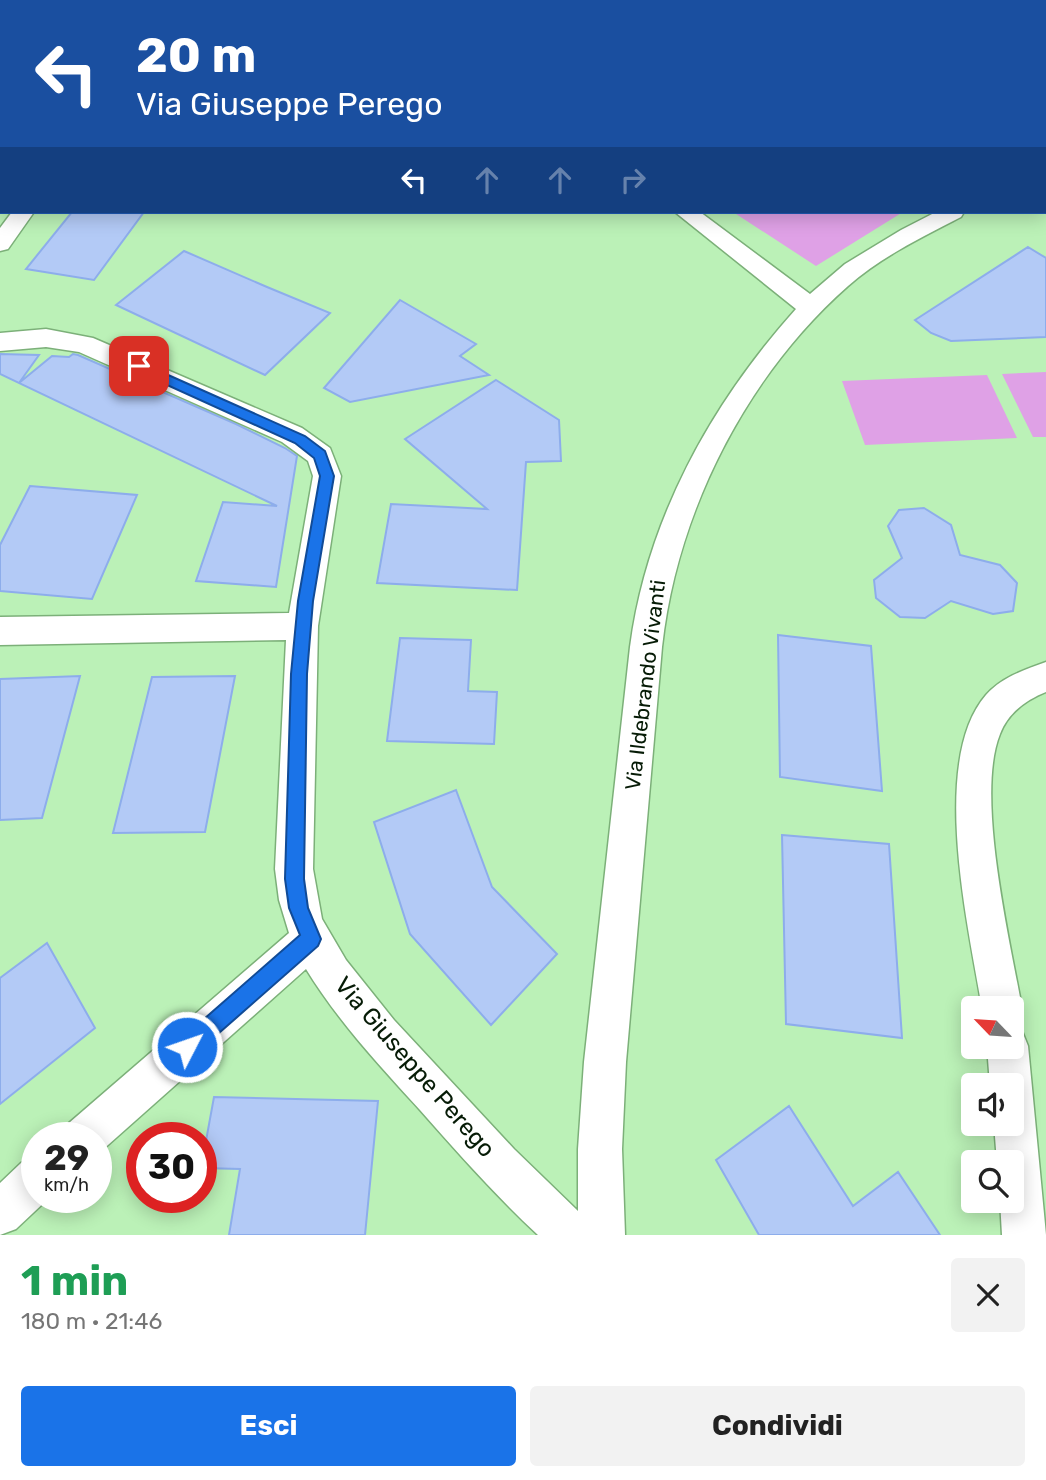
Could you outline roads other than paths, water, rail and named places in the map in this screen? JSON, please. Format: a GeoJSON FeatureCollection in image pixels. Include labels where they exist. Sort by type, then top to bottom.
{"type":"FeatureCollection","features":[{"type":"Feature","properties":{"kind":"street"},"geometry":{"type":"LineString","coordinates":[[0,244],[22,214]]}},
{"type":"Feature","properties":{"kind":"street"},"geometry":{"type":"LineString","coordinates":[[689,214],[810,307]]}},
{"type":"Feature","properties":{"kind":"street","name":"Via Ildebrando Vivanti"},"geometry":{"type":"LineString","coordinates":[[602,1235],[600,1161],[604,1086],[646,644],[656,582],[679,513],[716,443],[765,362],[810,307],[863,263],[949,214]]}},
{"type":"Feature","properties":{"kind":"street","name":"Via Giuseppe Perego"},"geometry":{"type":"LineString","coordinates":[[0,341],[46,338],[84,344],[292,435],[320,455],[327,468],[327,483],[302,626],[294,869],[299,908],[311,939],[349,996],[390,1046],[512,1179],[570,1235]]}},
{"type":"Feature","properties":{"kind":"street"},"geometry":{"type":"LineString","coordinates":[[0,631],[302,626]]}},
{"type":"Feature","properties":{"kind":"street"},"geometry":{"type":"LineString","coordinates":[[1000,996],[982,883],[973,806],[974,776],[982,737],[995,709],[1017,688],[1046,677]]}},
{"type":"Feature","properties":{"kind":"street"},"geometry":{"type":"LineString","coordinates":[[102,1122],[311,939]]}},
{"type":"Feature","properties":{"kind":"street"},"geometry":{"type":"LineString","coordinates":[[1016,1136],[1025,1235]]}},
{"type":"Feature","properties":{"kind":"street"},"geometry":{"type":"LineString","coordinates":[[0,1213],[21,1194]]}}]}
